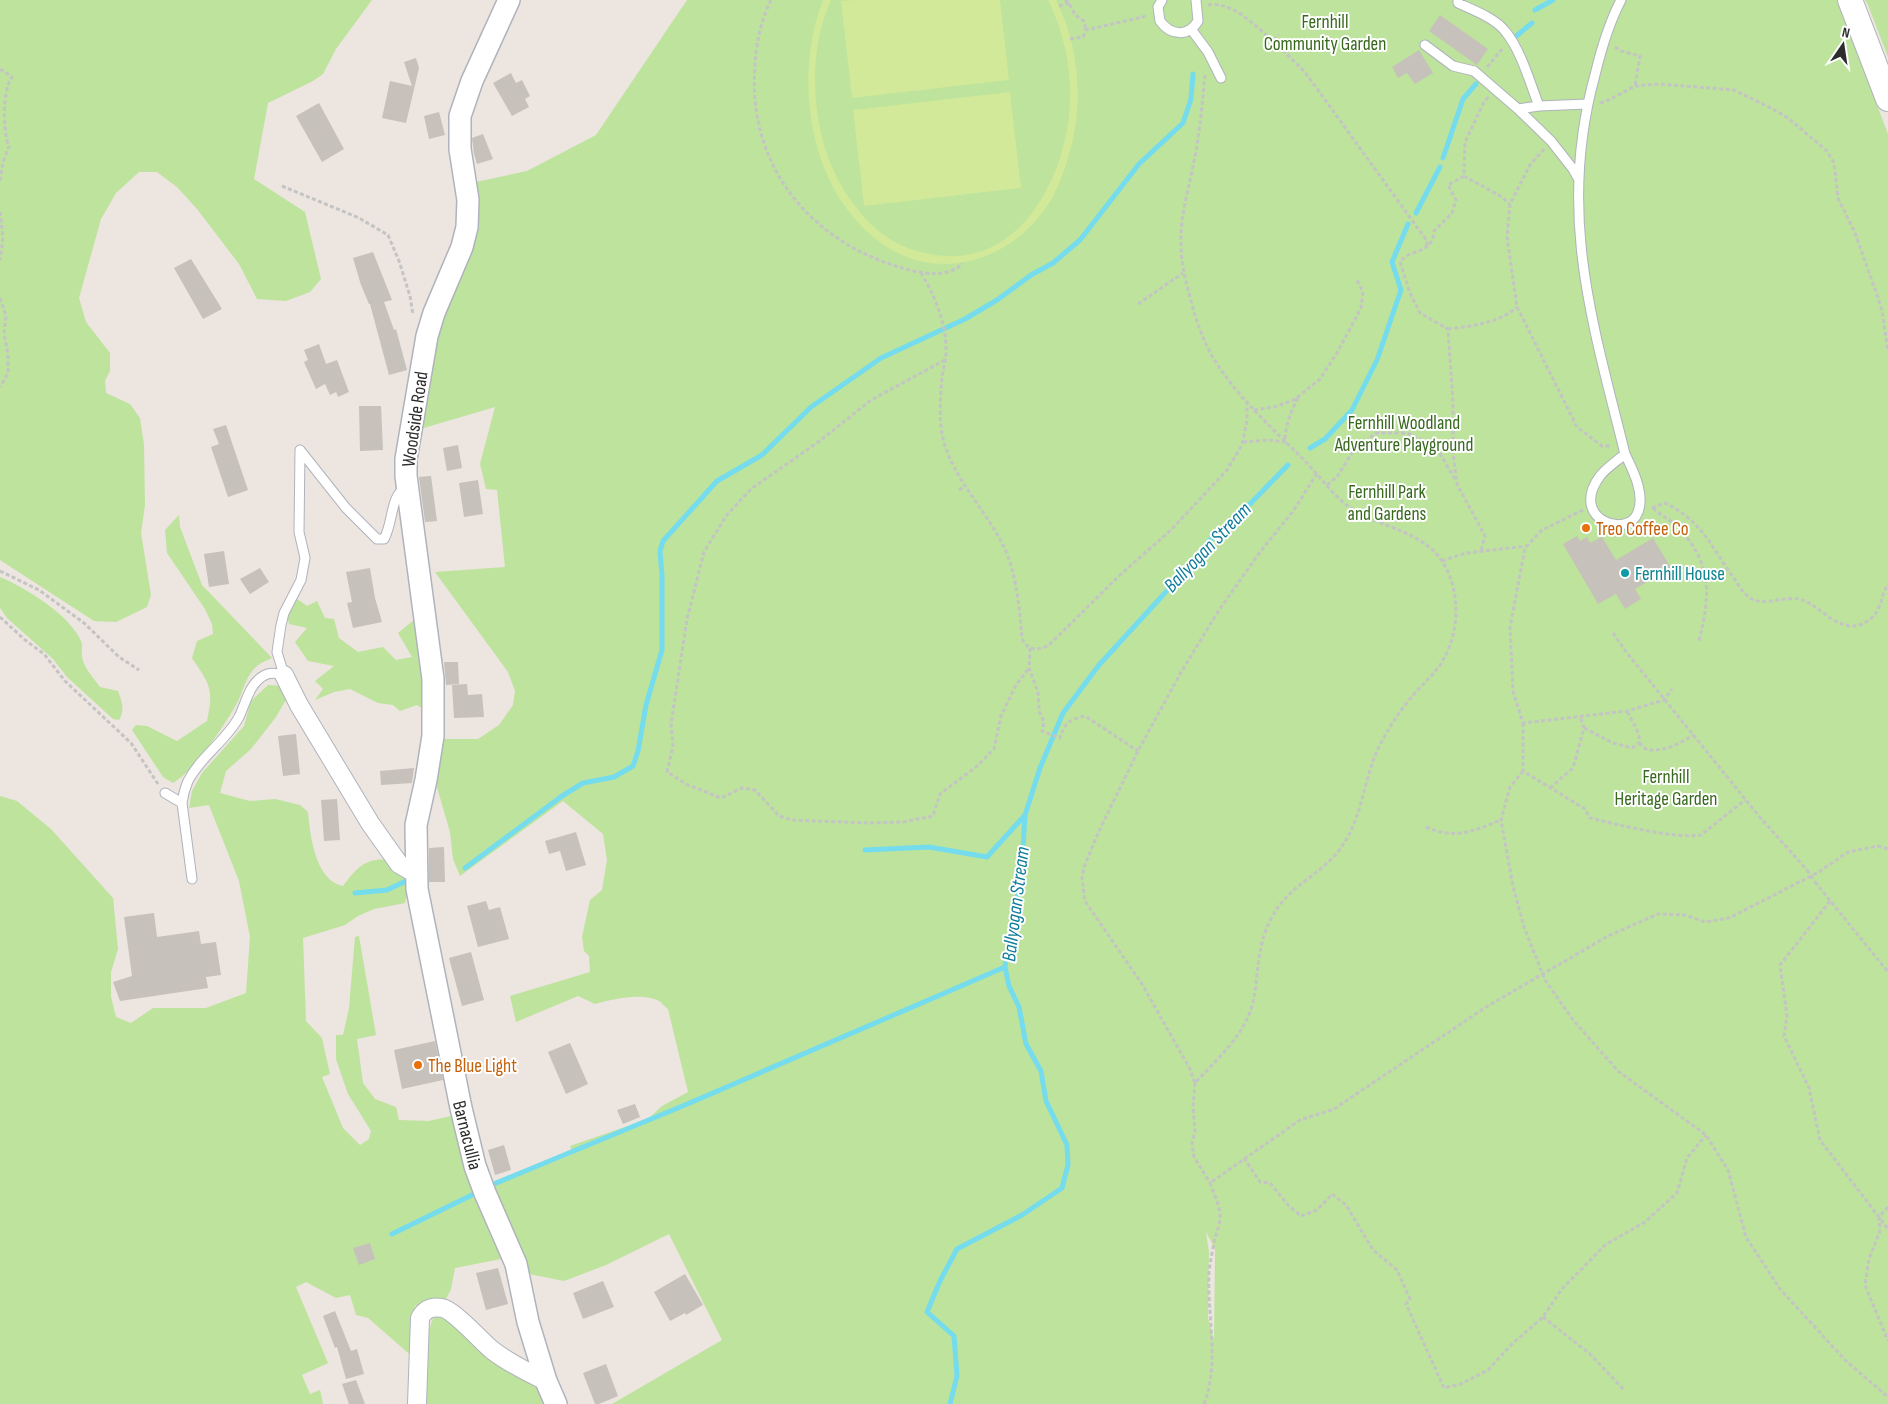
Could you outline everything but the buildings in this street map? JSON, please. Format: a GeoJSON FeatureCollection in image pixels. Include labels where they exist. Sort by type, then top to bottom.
{"type":"FeatureCollection","features":[{"type":"Feature","properties":{"kind":"main road"},"geometry":{"type":"LineString","coordinates":[[1850,0],[1888,99]]}},
{"type":"Feature","properties":{"kind":"street","name":"Woodside Road"},"geometry":{"type":"LineString","coordinates":[[416,852],[416,825],[433,736],[433,679],[406,459],[427,336],[432,318],[462,247],[467,227],[468,200],[460,148],[460,116],[472,81],[509,0]]}},
{"type":"Feature","properties":{"kind":"street"},"geometry":{"type":"LineString","coordinates":[[284,675],[299,705],[370,823],[399,864],[416,874]]}},
{"type":"Feature","properties":{"kind":"street","name":"Barnacullia"},"geometry":{"type":"LineString","coordinates":[[416,852],[417,889],[461,1108],[475,1166],[516,1264],[528,1322],[546,1381],[556,1404]]}},
{"type":"Feature","properties":{"kind":"street"},"geometry":{"type":"LineString","coordinates":[[417,1404],[420,1318],[424,1310],[432,1307],[444,1308],[492,1350],[517,1368],[546,1381]]}},
{"type":"Feature","properties":{"kind":"lane"},"geometry":{"type":"LineString","coordinates":[[1161,0],[1158,14],[1160,22],[1164,27],[1177,33],[1183,33],[1191,29],[1198,21],[1197,3]]}},
{"type":"Feature","properties":{"kind":"lane"},"geometry":{"type":"LineString","coordinates":[[1458,0],[1458,3],[1489,19],[1505,30],[1520,57],[1539,106]]}},
{"type":"Feature","properties":{"kind":"lane"},"geometry":{"type":"LineString","coordinates":[[1621,0],[1605,41],[1587,104],[1578,178],[1579,233],[1585,286],[1595,336],[1624,449],[1633,471],[1639,494],[1640,506],[1637,515],[1628,522],[1616,525],[1605,522],[1595,516],[1591,507],[1594,486],[1600,476],[1624,449]]}},
{"type":"Feature","properties":{"kind":"lane"},"geometry":{"type":"LineString","coordinates":[[1191,29],[1208,52],[1221,78]]}},
{"type":"Feature","properties":{"kind":"lane"},"geometry":{"type":"LineString","coordinates":[[1425,45],[1453,66],[1474,71],[1494,88],[1551,141],[1578,178]]}},
{"type":"Feature","properties":{"kind":"lane"},"geometry":{"type":"LineString","coordinates":[[1518,109],[1587,104]]}},
{"type":"Feature","properties":{"kind":"lane"},"geometry":{"type":"LineString","coordinates":[[192,879],[182,803],[187,782],[198,765],[226,736],[238,717],[250,690],[264,675],[274,673],[284,675],[278,652],[281,625],[284,613],[302,580],[304,558],[299,532],[300,450],[346,508],[377,539],[384,539],[388,532],[394,501],[399,492],[408,484]]}},
{"type":"Feature","properties":{"kind":"lane"},"geometry":{"type":"LineString","coordinates":[[165,792],[182,803]]}},
{"type":"Feature","properties":{"kind":"path"},"geometry":{"type":"LineString","coordinates":[[771,0],[758,40],[754,78],[755,100],[761,135],[785,187],[805,211],[844,244],[878,260],[921,273],[941,273],[954,270],[962,263]]}},
{"type":"Feature","properties":{"kind":"path"},"geometry":{"type":"LineString","coordinates":[[1065,0],[1069,3],[1074,15],[1084,21],[1086,30],[1083,37],[1070,40]]}},
{"type":"Feature","properties":{"kind":"path"},"geometry":{"type":"LineString","coordinates":[[1059,6],[1069,3]]}},
{"type":"Feature","properties":{"kind":"path"},"geometry":{"type":"LineString","coordinates":[[1197,3],[1213,4],[1228,8],[1243,16],[1305,72],[1427,241],[1427,248]]}},
{"type":"Feature","properties":{"kind":"path"},"geometry":{"type":"LineString","coordinates":[[1086,30],[1147,16]]}},
{"type":"Feature","properties":{"kind":"path"},"geometry":{"type":"LineString","coordinates":[[1273,42],[1279,35]]}},
{"type":"Feature","properties":{"kind":"path"},"geometry":{"type":"LineString","coordinates":[[1480,76],[1510,39]]}},
{"type":"Feature","properties":{"kind":"path"},"geometry":{"type":"LineString","coordinates":[[1605,41],[1620,51],[1640,56],[1635,86]]}},
{"type":"Feature","properties":{"kind":"path"},"geometry":{"type":"LineString","coordinates":[[1195,1083],[1223,1054],[1245,1023],[1252,1007],[1261,944],[1274,914],[1289,893],[1334,857],[1343,846],[1359,813],[1369,774],[1382,740],[1403,709],[1440,666],[1446,654],[1454,631],[1456,607],[1452,584],[1442,561],[1429,545],[1344,503],[1247,402],[1211,354],[1198,325],[1184,273],[1180,241],[1185,200],[1193,171],[1200,127],[1208,52]]}},
{"type":"Feature","properties":{"kind":"path"},"geometry":{"type":"LineString","coordinates":[[0,69],[12,77],[8,83],[4,122],[5,137],[9,147],[3,162],[0,181]]}},
{"type":"Feature","properties":{"kind":"path"},"geometry":{"type":"LineString","coordinates":[[1587,104],[1609,100],[1635,86],[1659,84],[1734,90],[1788,118],[1828,151],[1834,163],[1838,198],[1855,232],[1882,312],[1888,351]]}},
{"type":"Feature","properties":{"kind":"path"},"geometry":{"type":"LineString","coordinates":[[1464,176],[1465,142],[1483,104],[1494,88]]}},
{"type":"Feature","properties":{"kind":"path"},"geometry":{"type":"LineString","coordinates":[[1551,141],[1530,165],[1510,204],[1508,237],[1517,306],[1577,427],[1602,446],[1624,449]]}},
{"type":"Feature","properties":{"kind":"path"},"geometry":{"type":"LineString","coordinates":[[1464,176],[1448,185],[1456,200],[1452,213],[1434,231],[1427,248],[1403,257],[1400,262],[1410,294],[1420,313],[1448,329],[1473,326],[1509,315],[1517,306]]}},
{"type":"Feature","properties":{"kind":"path"},"geometry":{"type":"LineString","coordinates":[[1464,176],[1502,197],[1510,204]]}},
{"type":"Feature","properties":{"kind":"path"},"geometry":{"type":"LineString","coordinates":[[282,186],[359,218],[388,235],[399,261],[410,296]]}},
{"type":"Feature","properties":{"kind":"path"},"geometry":{"type":"LineString","coordinates":[[0,212],[3,238],[0,260]]}},
{"type":"Feature","properties":{"kind":"path"},"geometry":{"type":"LineString","coordinates":[[921,273],[937,306],[946,339],[941,399],[943,438],[952,462],[1003,546],[1015,581],[1022,638],[1025,645],[1030,648],[1041,649],[1049,645],[1119,576],[1172,529],[1227,470],[1243,442],[1247,420],[1247,402]]}},
{"type":"Feature","properties":{"kind":"path"},"geometry":{"type":"LineString","coordinates":[[1138,304],[1184,273]]}},
{"type":"Feature","properties":{"kind":"path"},"geometry":{"type":"LineString","coordinates":[[1254,410],[1274,407],[1299,396],[1320,379],[1338,353],[1361,308],[1363,292],[1357,280]]}},
{"type":"Feature","properties":{"kind":"path"},"geometry":{"type":"LineString","coordinates":[[0,298],[6,316],[4,334],[8,354],[8,373],[0,387]]}},
{"type":"Feature","properties":{"kind":"path"},"geometry":{"type":"LineString","coordinates":[[1448,329],[1453,402],[1453,454],[1457,484]]}},
{"type":"Feature","properties":{"kind":"path"},"geometry":{"type":"LineString","coordinates":[[945,360],[870,400],[821,440],[751,489],[726,516],[704,552],[687,619],[671,724],[673,746],[667,772],[686,784],[721,798],[742,788],[755,790],[779,816],[792,820],[867,823],[903,822],[933,816],[940,794],[976,767],[994,749],[1001,716],[1016,685],[1028,668]]}},
{"type":"Feature","properties":{"kind":"path"},"geometry":{"type":"LineString","coordinates":[[1285,442],[1285,432],[1293,407],[1299,396]]}},
{"type":"Feature","properties":{"kind":"path"},"geometry":{"type":"LineString","coordinates":[[1327,485],[1337,477],[1353,451],[1376,433],[1407,433],[1436,447],[1485,536],[1481,552]]}},
{"type":"Feature","properties":{"kind":"path"},"geometry":{"type":"LineString","coordinates":[[1243,442],[1268,440],[1285,442]]}},
{"type":"Feature","properties":{"kind":"path"},"geometry":{"type":"LineString","coordinates":[[1204,1404],[1209,1390],[1212,1351],[1208,1294],[1210,1271],[1214,1242],[1220,1220],[1210,1183],[1194,1157],[1192,1142],[1195,1132],[1193,1107],[1195,1083],[1190,1070],[1142,984],[1085,901],[1082,878],[1088,855],[1138,751],[1180,674],[1219,610],[1260,552],[1294,510],[1317,473]]}},
{"type":"Feature","properties":{"kind":"path"},"geometry":{"type":"LineString","coordinates":[[959,490],[966,485]]}},
{"type":"Feature","properties":{"kind":"path"},"geometry":{"type":"LineString","coordinates":[[1652,508],[1664,504],[1681,511],[1693,521],[1703,532],[1741,589],[1749,598],[1757,601],[1792,598],[1802,600],[1816,607],[1837,622],[1848,626],[1858,626],[1869,621],[1878,609],[1888,584]]}},
{"type":"Feature","properties":{"kind":"path"},"geometry":{"type":"LineString","coordinates":[[1640,506],[1652,508],[1680,529],[1701,560],[1706,576],[1707,595],[1705,616],[1699,641]]}},
{"type":"Feature","properties":{"kind":"path"},"geometry":{"type":"LineString","coordinates":[[1591,507],[1542,530],[1527,546],[1510,627],[1513,691],[1523,723],[1523,771],[1510,787],[1501,820],[1513,886],[1524,927],[1541,974],[1573,1020],[1618,1071],[1706,1135],[1728,1170],[1746,1237],[1780,1289],[1845,1360],[1888,1397]]}},
{"type":"Feature","properties":{"kind":"path"},"geometry":{"type":"LineString","coordinates":[[1442,561],[1466,553],[1527,546]]}},
{"type":"Feature","properties":{"kind":"path"},"geometry":{"type":"LineString","coordinates":[[0,571],[44,593],[84,623],[118,657],[139,670]]}},
{"type":"Feature","properties":{"kind":"path"},"geometry":{"type":"LineString","coordinates":[[0,617],[25,640],[44,654],[65,680],[131,743],[165,792]]}},
{"type":"Feature","properties":{"kind":"path"},"geometry":{"type":"LineString","coordinates":[[1613,633],[1664,700],[1745,800],[1807,870],[1888,972]]}},
{"type":"Feature","properties":{"kind":"path"},"geometry":{"type":"LineString","coordinates":[[1030,648],[1028,668],[1038,692],[1039,711],[1044,722],[1042,731],[1060,738],[1064,725],[1073,719],[1085,716],[1138,751]]}},
{"type":"Feature","properties":{"kind":"path"},"geometry":{"type":"LineString","coordinates":[[1523,723],[1627,711],[1664,700],[1672,689]]}},
{"type":"Feature","properties":{"kind":"path"},"geometry":{"type":"LineString","coordinates":[[1584,728],[1613,743],[1632,748],[1638,743],[1639,734],[1627,711]]}},
{"type":"Feature","properties":{"kind":"path"},"geometry":{"type":"LineString","coordinates":[[1550,788],[1572,768],[1584,728],[1580,716]]}},
{"type":"Feature","properties":{"kind":"path"},"geometry":{"type":"LineString","coordinates":[[1638,743],[1647,750],[1656,751],[1670,748],[1693,735]]}},
{"type":"Feature","properties":{"kind":"path"},"geometry":{"type":"LineString","coordinates":[[1523,771],[1585,810],[1590,818],[1683,836],[1701,835],[1745,800]]}},
{"type":"Feature","properties":{"kind":"path"},"geometry":{"type":"LineString","coordinates":[[1426,827],[1455,835],[1501,820]]}},
{"type":"Feature","properties":{"kind":"path"},"geometry":{"type":"LineString","coordinates":[[1210,1183],[1300,1120],[1334,1109],[1450,1030],[1541,974],[1608,936],[1658,914],[1685,915],[1705,922],[1729,918],[1817,873],[1848,852],[1878,846],[1888,849]]}},
{"type":"Feature","properties":{"kind":"path"},"geometry":{"type":"LineString","coordinates":[[1830,901],[1780,966],[1787,1016],[1784,1036],[1809,1088],[1820,1140],[1888,1229]]}},
{"type":"Feature","properties":{"kind":"path"},"geometry":{"type":"LineString","coordinates":[[1244,1158],[1260,1182],[1270,1183],[1301,1216],[1317,1210],[1332,1194],[1346,1205],[1373,1250],[1397,1270],[1410,1299],[1406,1304],[1444,1388],[1461,1384],[1488,1370],[1512,1344],[1543,1317],[1561,1290],[1606,1245],[1645,1222],[1677,1193],[1687,1158],[1706,1135]]}},
{"type":"Feature","properties":{"kind":"path"},"geometry":{"type":"LineString","coordinates":[[1888,1207],[1879,1218],[1880,1231],[1869,1259],[1865,1285],[1888,1341]]}},
{"type":"Feature","properties":{"kind":"path"},"geometry":{"type":"LineString","coordinates":[[1543,1317],[1590,1354],[1625,1391]]}},
{"type":"Feature","properties":{"kind":"green space"},"geometry":{"type":"Polygon","coordinates":[[[0,0],[372,0],[336,49],[323,74],[313,81],[268,103],[254,179],[305,212],[321,279],[310,292],[286,301],[257,299],[239,264],[197,209],[177,187],[157,172],[139,172],[116,193],[101,219],[79,298],[86,322],[110,353],[110,371],[105,381],[106,393],[130,404],[140,418],[144,445],[145,505],[141,533],[151,595],[147,607],[116,622],[94,621],[0,560],[0,0]]]}},
{"type":"Feature","properties":{"kind":"green space","name":"Fernhill Park and Gardens"},"geometry":{"type":"Polygon","coordinates":[[[687,0],[1837,0],[1888,134],[1888,1404],[612,1404],[722,1340],[669,1234],[606,1265],[564,1281],[529,1274],[489,1186],[573,1154],[570,1146],[648,1119],[662,1106],[688,1092],[668,1009],[652,998],[619,998],[595,1004],[578,996],[516,1022],[510,996],[590,972],[589,956],[584,951],[582,937],[590,900],[602,890],[607,860],[603,834],[563,801],[460,876],[453,859],[450,832],[436,784],[433,784],[440,739],[478,739],[499,725],[513,705],[515,691],[508,672],[435,572],[505,567],[497,490],[486,489],[480,464],[495,407],[417,430],[429,353],[476,182],[527,171],[596,135],[687,0]],[[1206,1232],[1209,1252],[1208,1318],[1214,1340],[1215,1249],[1206,1232]]]}},
{"type":"Feature","properties":{"kind":"green space"},"geometry":{"type":"Polygon","coordinates":[[[823,0],[831,0],[820,33],[817,50],[815,68],[816,103],[822,137],[835,174],[856,208],[882,234],[908,248],[946,256],[975,253],[999,243],[1021,226],[1038,204],[1052,180],[1062,153],[1068,125],[1070,99],[1069,73],[1065,48],[1058,23],[1048,0],[1056,0],[1070,36],[1074,55],[1078,93],[1077,113],[1070,151],[1059,184],[1053,197],[1035,222],[1000,250],[958,263],[936,264],[913,259],[892,250],[864,229],[842,202],[826,171],[815,138],[809,102],[809,67],[813,32],[823,0]]]}},
{"type":"Feature","properties":{"kind":"green space"},"geometry":{"type":"Polygon","coordinates":[[[1000,0],[1009,80],[852,98],[841,1],[1000,0]]]}},
{"type":"Feature","properties":{"kind":"green space"},"geometry":{"type":"Polygon","coordinates":[[[1865,0],[1888,0],[1888,57],[1868,5],[1865,0]]]}},
{"type":"Feature","properties":{"kind":"green space"},"geometry":{"type":"Polygon","coordinates":[[[1010,92],[1021,188],[864,206],[853,110],[1010,92]]]}},
{"type":"Feature","properties":{"kind":"green space"},"geometry":{"type":"Polygon","coordinates":[[[179,515],[180,527],[202,585],[272,658],[259,664],[253,670],[236,705],[216,736],[190,769],[173,783],[163,777],[132,730],[136,725],[147,726],[177,741],[207,721],[210,701],[209,687],[192,658],[197,641],[213,634],[212,624],[205,609],[167,553],[165,530],[179,515]]]}},
{"type":"Feature","properties":{"kind":"green space"},"geometry":{"type":"Polygon","coordinates":[[[0,577],[46,603],[75,631],[81,641],[82,657],[89,672],[100,687],[118,691],[122,706],[119,720],[113,719],[67,677],[53,659],[7,618],[0,608],[0,577]]]}},
{"type":"Feature","properties":{"kind":"green space"},"geometry":{"type":"Polygon","coordinates":[[[297,599],[307,606],[317,601],[325,618],[334,619],[339,638],[358,652],[383,647],[396,660],[412,657],[398,633],[419,616],[426,668],[423,709],[417,705],[400,711],[393,705],[378,703],[350,689],[334,692],[315,700],[323,689],[315,681],[334,666],[308,661],[295,642],[307,628],[289,624],[287,614],[297,599]]]}},
{"type":"Feature","properties":{"kind":"green space"},"geometry":{"type":"Polygon","coordinates":[[[268,685],[283,686],[287,698],[276,717],[251,749],[226,771],[220,793],[250,801],[275,799],[300,805],[308,812],[310,832],[320,866],[334,882],[343,886],[362,865],[374,860],[390,860],[401,871],[409,887],[405,903],[374,909],[358,916],[345,925],[303,938],[306,1021],[322,1038],[330,1074],[322,1077],[343,1128],[360,1145],[369,1139],[371,1131],[348,1094],[336,1059],[336,1035],[343,1035],[349,1008],[355,937],[359,936],[376,1035],[357,1039],[363,1083],[375,1099],[396,1107],[399,1120],[429,1121],[455,1115],[506,1258],[455,1268],[451,1289],[445,1301],[430,1300],[415,1306],[414,1358],[368,1318],[356,1315],[350,1295],[336,1298],[306,1282],[296,1287],[328,1363],[302,1375],[310,1394],[320,1390],[323,1404],[0,1404],[0,796],[17,801],[51,829],[113,898],[118,949],[111,972],[111,997],[116,1017],[131,1023],[153,1008],[206,1008],[246,993],[250,937],[239,881],[209,805],[189,808],[192,791],[202,773],[244,726],[251,701],[268,685]]]}},
{"type":"Feature","properties":{"kind":"green space"},"geometry":{"type":"Polygon","coordinates":[[[438,1317],[453,1323],[539,1386],[549,1404],[422,1404],[427,1337],[433,1318],[438,1317]]]}},
{"type":"Feature","properties":{"kind":"waterway","name":"Ballyogan Stream"},"geometry":{"type":"LineString","coordinates":[[1535,10],[1553,0]]}},
{"type":"Feature","properties":{"kind":"waterway","name":"Ballyogan Stream"},"geometry":{"type":"LineString","coordinates":[[1515,37],[1532,23]]}},
{"type":"Feature","properties":{"kind":"waterway"},"geometry":{"type":"LineString","coordinates":[[465,868],[562,796],[583,783],[614,777],[633,766],[638,751],[646,705],[662,650],[662,575],[660,551],[663,541],[717,481],[762,455],[811,407],[881,358],[965,319],[997,300],[1031,275],[1053,263],[1080,240],[1139,164],[1183,123],[1191,99],[1193,74]]}},
{"type":"Feature","properties":{"kind":"waterway","name":"Ballyogan Stream"},"geometry":{"type":"LineString","coordinates":[[1443,158],[1463,99],[1476,84]]}},
{"type":"Feature","properties":{"kind":"waterway","name":"Ballyogan Stream"},"geometry":{"type":"LineString","coordinates":[[1416,213],[1440,167]]}},
{"type":"Feature","properties":{"kind":"waterway","name":"Ballyogan Stream"},"geometry":{"type":"LineString","coordinates":[[1310,448],[1325,439],[1352,410],[1377,360],[1401,290],[1392,262],[1408,224]]}},
{"type":"Feature","properties":{"kind":"waterway","name":"Ballyogan Stream"},"geometry":{"type":"LineString","coordinates":[[950,1404],[957,1376],[954,1336],[927,1312],[940,1281],[957,1249],[1022,1215],[1062,1188],[1068,1165],[1067,1145],[1046,1101],[1041,1071],[1026,1044],[1019,1007],[1009,986],[1005,967],[1013,913],[1021,881],[1025,815],[1040,768],[1063,713],[1099,665],[1164,594],[1209,541],[1241,513],[1288,465]]}},
{"type":"Feature","properties":{"kind":"waterway"},"geometry":{"type":"LineString","coordinates":[[865,850],[929,847],[987,857],[1025,815]]}},
{"type":"Feature","properties":{"kind":"waterway"},"geometry":{"type":"LineString","coordinates":[[355,893],[387,890],[408,880]]}},
{"type":"Feature","properties":{"kind":"waterway"},"geometry":{"type":"LineString","coordinates":[[489,1186],[685,1105],[1005,967]]}},
{"type":"Feature","properties":{"kind":"waterway"},"geometry":{"type":"LineString","coordinates":[[392,1234],[474,1194]]}},
{"type":"Feature","properties":{"kind":"place","name":"Treo Coffee Co"},"geometry":{"type":"Point","coordinates":[1586,528]}},
{"type":"Feature","properties":{"kind":"place","name":"Fernhill House"},"geometry":{"type":"Point","coordinates":[1625,573]}},
{"type":"Feature","properties":{"kind":"place","name":"The Blue Light"},"geometry":{"type":"Point","coordinates":[418,1065]}},
{"type":"Feature","properties":{"kind":"park label","name":"Fernhill Community Garden"},"geometry":{"type":"Point","coordinates":[1325,32]}},
{"type":"Feature","properties":{"kind":"park label","name":"Fernhill Woodland Adventure Playground"},"geometry":{"type":"Point","coordinates":[1404,433]}},
{"type":"Feature","properties":{"kind":"park label","name":"Fernhill Heritage Garden"},"geometry":{"type":"Point","coordinates":[1666,787]}}]}
